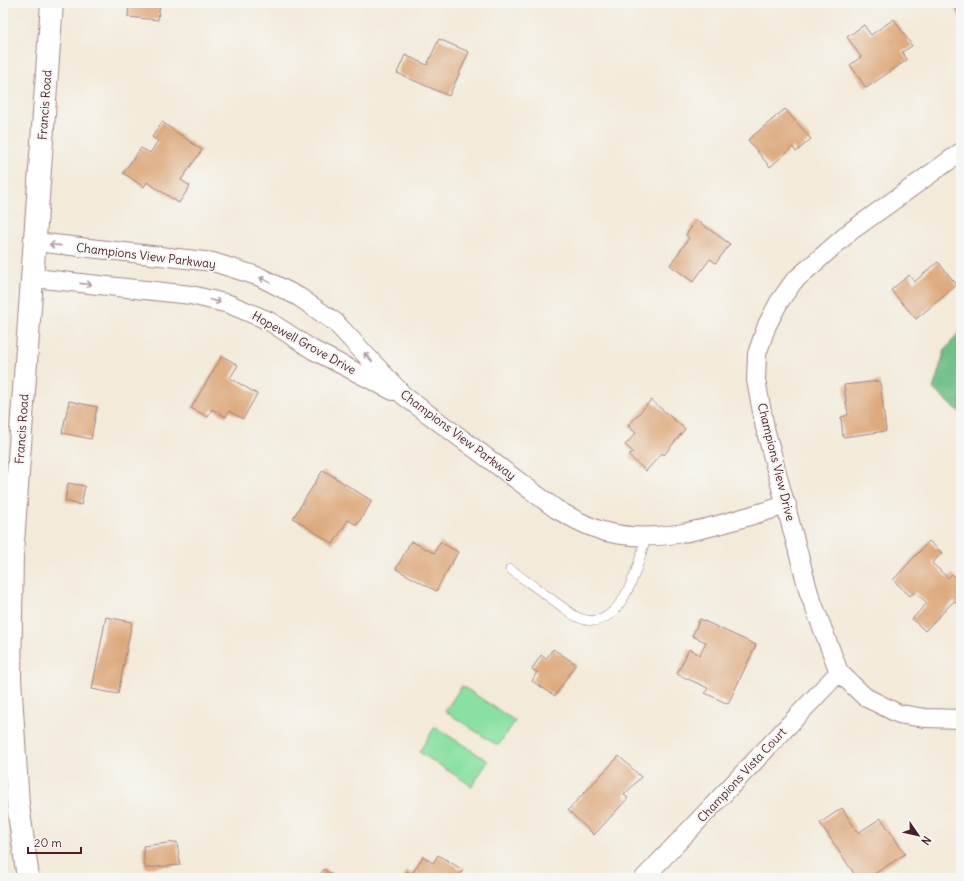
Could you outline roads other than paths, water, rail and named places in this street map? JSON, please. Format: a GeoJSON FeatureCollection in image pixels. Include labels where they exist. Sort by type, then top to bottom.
{"type":"FeatureCollection","features":[{"type":"Feature","properties":{"kind":"street","name":"Francis Road"},"geometry":{"type":"LineString","coordinates":[[28,878],[18,805],[10,678],[12,556],[34,278],[52,3]]}},
{"type":"Feature","properties":{"kind":"street","name":"Champions View Drive"},"geometry":{"type":"LineString","coordinates":[[961,152],[851,231],[794,281],[779,302],[757,354],[756,380],[765,428],[787,505],[809,593],[839,672],[864,697],[899,714],[925,718],[961,719]]}},
{"type":"Feature","properties":{"kind":"street","name":"Champions View Parkway"},"geometry":{"type":"LineString","coordinates":[[36,242],[213,262],[260,277],[298,297],[335,322],[404,396],[556,509],[579,522],[606,532],[646,536],[677,535],[787,505]]}},
{"type":"Feature","properties":{"kind":"street","name":"Hopewell Grove Drive"},"geometry":{"type":"LineString","coordinates":[[34,278],[191,295],[229,304],[269,321],[313,350],[404,396]]}},
{"type":"Feature","properties":{"kind":"street","name":"Champions Vista Court"},"geometry":{"type":"LineString","coordinates":[[644,878],[839,672]]}},
{"type":"Feature","properties":{"kind":"lane"},"geometry":{"type":"LineString","coordinates":[[510,569],[578,618],[598,621],[610,616],[623,598],[638,569],[646,536]]}}]}
